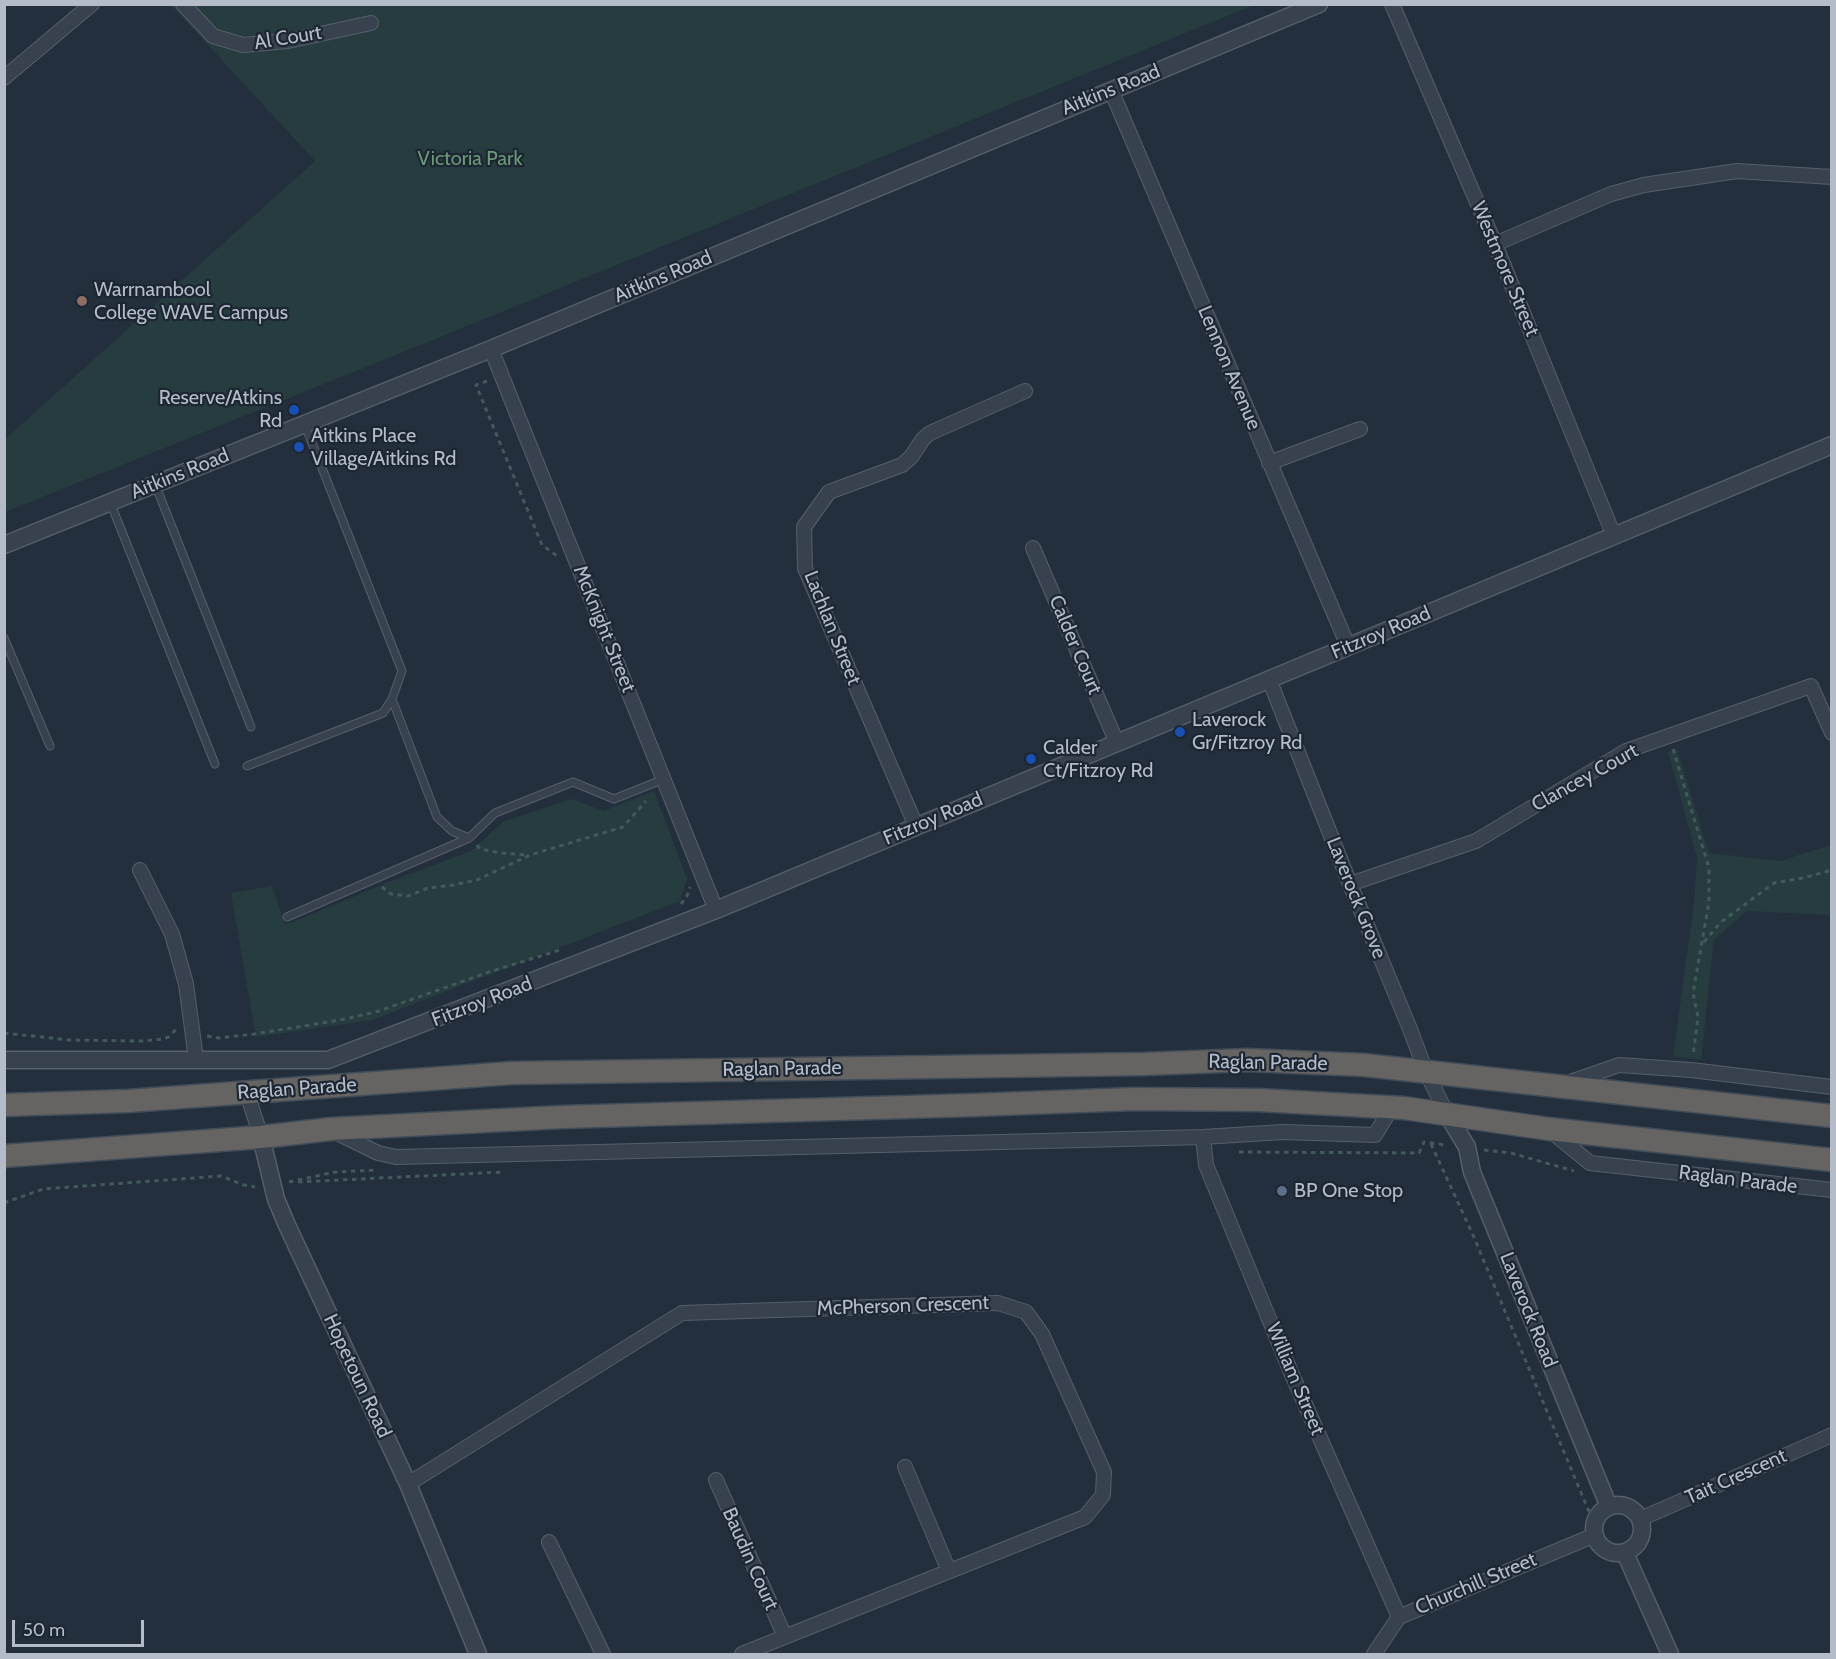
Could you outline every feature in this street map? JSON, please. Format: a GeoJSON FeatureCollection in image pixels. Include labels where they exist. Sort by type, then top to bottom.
{"type":"FeatureCollection","features":[{"type":"Feature","properties":{"kind":"highway","name":"Raglan Parade"},"geometry":{"type":"LineString","coordinates":[[4,1105],[128,1101],[524,1072],[1143,1064],[1248,1060],[1364,1065],[1832,1116]]}},
{"type":"Feature","properties":{"kind":"highway","name":"Raglan Parade"},"geometry":{"type":"LineString","coordinates":[[4,1156],[331,1130],[562,1117],[1134,1098],[1258,1100],[1392,1107],[1549,1129],[1832,1160]]}},
{"type":"Feature","properties":{"kind":"street"},"geometry":{"type":"LineString","coordinates":[[4,78],[92,4]]}},
{"type":"Feature","properties":{"kind":"street","name":"Al Court"},"geometry":{"type":"LineString","coordinates":[[183,4],[213,36],[243,45],[288,41],[371,23]]}},
{"type":"Feature","properties":{"kind":"street","name":"Aitkins Road"},"geometry":{"type":"LineString","coordinates":[[4,545],[491,349],[1319,4]]}},
{"type":"Feature","properties":{"kind":"street","name":"Westmore Street"},"geometry":{"type":"LineString","coordinates":[[1392,4],[1495,244],[1614,536]]}},
{"type":"Feature","properties":{"kind":"street","name":"Lennon Avenue"},"geometry":{"type":"LineString","coordinates":[[1111,90],[1348,646]]}},
{"type":"Feature","properties":{"kind":"street"},"geometry":{"type":"LineString","coordinates":[[1495,244],[1611,194],[1644,185],[1737,171],[1832,177]]}},
{"type":"Feature","properties":{"kind":"street","name":"McKnight Street"},"geometry":{"type":"LineString","coordinates":[[491,349],[716,910]]}},
{"type":"Feature","properties":{"kind":"street","name":"Lachlan Street"},"geometry":{"type":"LineString","coordinates":[[916,826],[805,568],[804,527],[829,492],[891,470],[908,461],[930,433],[1025,391]]}},
{"type":"Feature","properties":{"kind":"street"},"geometry":{"type":"LineString","coordinates":[[1269,463],[1360,429]]}},
{"type":"Feature","properties":{"kind":"street","name":"Fitzroy Road"},"geometry":{"type":"LineString","coordinates":[[5,1060],[328,1060],[716,910],[1832,445]]}},
{"type":"Feature","properties":{"kind":"street","name":"Calder Court"},"geometry":{"type":"LineString","coordinates":[[1033,548],[1117,743]]}},
{"type":"Feature","properties":{"kind":"street","name":"Laverock Grove"},"geometry":{"type":"LineString","coordinates":[[1269,679],[1426,1072],[1447,1114]]}},
{"type":"Feature","properties":{"kind":"street","name":"Clancey Court"},"geometry":{"type":"LineString","coordinates":[[1350,884],[1476,841],[1626,751],[1811,686],[1832,733]]}},
{"type":"Feature","properties":{"kind":"street"},"geometry":{"type":"LineString","coordinates":[[140,870],[172,934],[186,984],[196,1059]]}},
{"type":"Feature","properties":{"kind":"street","name":"Raglan Parade"},"geometry":{"type":"LineString","coordinates":[[1559,1086],[1619,1065],[1691,1070],[1832,1087]]}},
{"type":"Feature","properties":{"kind":"street","name":"Hopetoun Road"},"geometry":{"type":"LineString","coordinates":[[247,1093],[261,1137],[276,1199],[408,1484],[478,1654]]}},
{"type":"Feature","properties":{"kind":"street"},"geometry":{"type":"LineString","coordinates":[[331,1130],[378,1153],[396,1157],[1203,1137],[1283,1132],[1375,1135],[1392,1107]]}},
{"type":"Feature","properties":{"kind":"street","name":"Laverock Road"},"geometry":{"type":"LineString","coordinates":[[1447,1114],[1467,1147],[1472,1172],[1609,1507]]}},
{"type":"Feature","properties":{"kind":"street","name":"Raglan Parade"},"geometry":{"type":"LineString","coordinates":[[1549,1129],[1590,1163],[1832,1190]]}},
{"type":"Feature","properties":{"kind":"street","name":"William Street"},"geometry":{"type":"LineString","coordinates":[[1203,1137],[1206,1166],[1210,1176],[1290,1370],[1399,1617]]}},
{"type":"Feature","properties":{"kind":"street","name":"McPherson Crescent"},"geometry":{"type":"LineString","coordinates":[[408,1484],[682,1313],[998,1303],[1026,1312],[1042,1334],[1104,1472],[1103,1495],[1085,1517],[742,1654]]}},
{"type":"Feature","properties":{"kind":"street","name":"Tait Crescent"},"geometry":{"type":"LineString","coordinates":[[1640,1520],[1832,1435]]}},
{"type":"Feature","properties":{"kind":"street"},"geometry":{"type":"LineString","coordinates":[[905,1467],[949,1572]]}},
{"type":"Feature","properties":{"kind":"street","name":"Baudin Court"},"geometry":{"type":"LineString","coordinates":[[716,1480],[785,1637]]}},
{"type":"Feature","properties":{"kind":"street"},"geometry":{"type":"LineString","coordinates":[[1618,1505],[1627,1507],[1635,1512],[1640,1520],[1642,1536],[1633,1549],[1615,1553],[1599,1544],[1595,1535],[1597,1519],[1609,1507],[1618,1505]]}},
{"type":"Feature","properties":{"kind":"street","name":"Churchill Street"},"geometry":{"type":"LineString","coordinates":[[1374,1654],[1399,1617],[1595,1535]]}},
{"type":"Feature","properties":{"kind":"street"},"geometry":{"type":"LineString","coordinates":[[549,1542],[603,1654]]}},
{"type":"Feature","properties":{"kind":"street"},"geometry":{"type":"LineString","coordinates":[[1625,1552],[1670,1654]]}},
{"type":"Feature","properties":{"kind":"lane"},"geometry":{"type":"LineString","coordinates":[[247,766],[384,713],[392,699],[402,671],[305,423]]}},
{"type":"Feature","properties":{"kind":"lane"},"geometry":{"type":"LineString","coordinates":[[155,484],[251,727]]}},
{"type":"Feature","properties":{"kind":"lane"},"geometry":{"type":"LineString","coordinates":[[110,502],[215,764]]}},
{"type":"Feature","properties":{"kind":"lane"},"geometry":{"type":"LineString","coordinates":[[4,638],[50,746]]}},
{"type":"Feature","properties":{"kind":"lane"},"geometry":{"type":"LineString","coordinates":[[392,699],[437,818],[452,831],[469,838]]}},
{"type":"Feature","properties":{"kind":"lane"},"geometry":{"type":"LineString","coordinates":[[287,917],[469,838],[495,813],[573,782],[614,799],[664,779]]}},
{"type":"Feature","properties":{"kind":"path"},"geometry":{"type":"LineString","coordinates":[[1669,736],[1709,868],[1708,902],[1693,993],[1698,1017],[1691,1070]]}},
{"type":"Feature","properties":{"kind":"path"},"geometry":{"type":"LineString","coordinates":[[374,880],[391,894],[408,896],[429,888],[477,880],[530,855],[623,827],[664,779]]}},
{"type":"Feature","properties":{"kind":"path"},"geometry":{"type":"LineString","coordinates":[[469,838],[480,849],[530,855]]}},
{"type":"Feature","properties":{"kind":"path"},"geometry":{"type":"LineString","coordinates":[[1702,943],[1721,922],[1774,883],[1832,870]]}},
{"type":"Feature","properties":{"kind":"path"},"geometry":{"type":"LineString","coordinates":[[4,1033],[70,1040],[142,1041],[164,1039],[173,1034],[175,1028],[201,1026],[202,1033],[206,1036],[219,1038]]}},
{"type":"Feature","properties":{"kind":"path"},"geometry":{"type":"LineString","coordinates":[[1431,1143],[1473,1235],[1590,1514]]}},
{"type":"Feature","properties":{"kind":"path"},"geometry":{"type":"LineString","coordinates":[[4,1203],[43,1189],[221,1176],[244,1185],[255,1186]]}},
{"type":"Feature","properties":{"kind":"green space","name":"Victoria Park"},"geometry":{"type":"Polygon","coordinates":[[[171,5],[1254,5],[5,512],[4,440],[315,161],[171,5]]]}},
{"type":"Feature","properties":{"kind":"green space"},"geometry":{"type":"Polygon","coordinates":[[[1677,749],[1709,853],[1780,861],[1831,845],[1831,915],[1747,911],[1714,940],[1701,1060],[1673,1056],[1694,904],[1697,857],[1668,752],[1677,749]]]}},
{"type":"Feature","properties":{"kind":"green space"},"geometry":{"type":"Polygon","coordinates":[[[654,791],[687,879],[680,901],[372,1020],[256,1037],[231,893],[272,886],[285,925],[471,851],[503,822],[572,799],[604,811],[654,791]]]}},
{"type":"Feature","properties":{"kind":"place","name":"Warrnambool College WAVE Campus"},"geometry":{"type":"Point","coordinates":[82,301]}},
{"type":"Feature","properties":{"kind":"place","name":"Reserve/Atkins Rd"},"geometry":{"type":"Point","coordinates":[294,410]}},
{"type":"Feature","properties":{"kind":"place","name":"Aitkins Place Village/Aitkins Rd"},"geometry":{"type":"Point","coordinates":[299,447]}},
{"type":"Feature","properties":{"kind":"place","name":"Laverock Gr/Fitzroy Rd"},"geometry":{"type":"Point","coordinates":[1180,732]}},
{"type":"Feature","properties":{"kind":"place","name":"Calder Ct/Fitzroy Rd"},"geometry":{"type":"Point","coordinates":[1031,759]}},
{"type":"Feature","properties":{"kind":"place","name":"BP One Stop"},"geometry":{"type":"Point","coordinates":[1282,1191]}}]}
